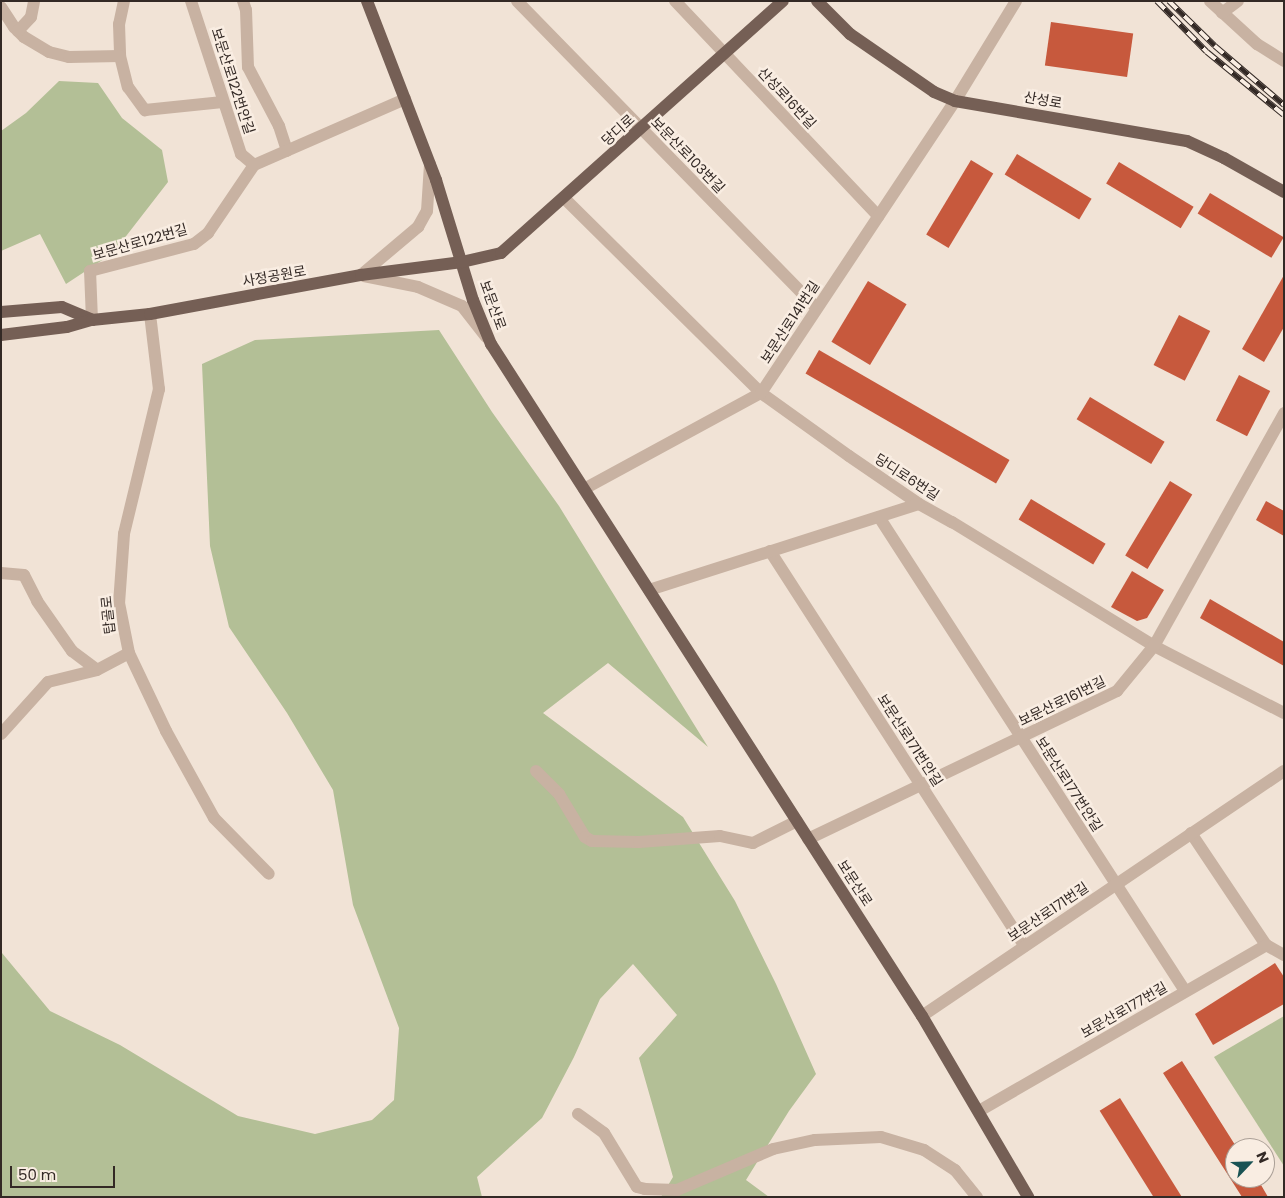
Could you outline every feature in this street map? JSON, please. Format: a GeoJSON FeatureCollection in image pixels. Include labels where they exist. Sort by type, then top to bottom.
{"type":"FeatureCollection","features":[{"type":"Feature","properties":{"kind":"main road","name":"보문산로"},"geometry":{"type":"LineString","coordinates":[[368,1],[430,164],[473,300],[492,344],[922,1016],[1028,1197]]}},
{"type":"Feature","properties":{"kind":"main road","name":"당디로"},"geometry":{"type":"LineString","coordinates":[[462,262],[501,253],[783,1]]}},
{"type":"Feature","properties":{"kind":"main road","name":"산성로"},"geometry":{"type":"LineString","coordinates":[[818,1],[850,34],[934,92],[955,101],[1187,141],[1224,158],[1284,192]]}},
{"type":"Feature","properties":{"kind":"main road","name":"사정공원로"},"geometry":{"type":"LineString","coordinates":[[1,335],[67,327],[92,320],[150,314],[361,275],[462,262]]}},
{"type":"Feature","properties":{"kind":"main road","name":"사정공원로"},"geometry":{"type":"LineString","coordinates":[[1,312],[62,307],[92,320]]}},
{"type":"Feature","properties":{"kind":"street"},"geometry":{"type":"LineString","coordinates":[[18,31],[31,17],[34,1]]}},
{"type":"Feature","properties":{"kind":"street"},"geometry":{"type":"LineString","coordinates":[[124,1],[119,24],[120,56],[128,87],[145,110],[223,102]]}},
{"type":"Feature","properties":{"kind":"street","name":"보문산로122번안길"},"geometry":{"type":"LineString","coordinates":[[191,1],[241,154],[254,165]]}},
{"type":"Feature","properties":{"kind":"street"},"geometry":{"type":"LineString","coordinates":[[243,1],[246,10],[248,67],[279,126],[286,151]]}},
{"type":"Feature","properties":{"kind":"street","name":"보문산로103번길"},"geometry":{"type":"LineString","coordinates":[[517,1],[817,308]]}},
{"type":"Feature","properties":{"kind":"street","name":"산성로16번길"},"geometry":{"type":"LineString","coordinates":[[675,1],[878,216]]}},
{"type":"Feature","properties":{"kind":"street","name":"보문산로141번길"},"geometry":{"type":"LineString","coordinates":[[584,489],[762,393],[955,101],[1016,1]]}},
{"type":"Feature","properties":{"kind":"street"},"geometry":{"type":"LineString","coordinates":[[1210,1],[1257,44],[1284,62]]}},
{"type":"Feature","properties":{"kind":"street"},"geometry":{"type":"LineString","coordinates":[[1222,13],[1238,1]]}},
{"type":"Feature","properties":{"kind":"street"},"geometry":{"type":"LineString","coordinates":[[1,7],[18,31],[49,52],[69,57],[120,56]]}},
{"type":"Feature","properties":{"kind":"street"},"geometry":{"type":"LineString","coordinates":[[254,165],[405,99]]}},
{"type":"Feature","properties":{"kind":"street"},"geometry":{"type":"LineString","coordinates":[[361,275],[418,227],[427,211],[430,164]]}},
{"type":"Feature","properties":{"kind":"street","name":"보문산로122번길"},"geometry":{"type":"LineString","coordinates":[[92,320],[90,271],[194,244],[208,233],[254,165]]}},
{"type":"Feature","properties":{"kind":"street","name":"당디로6번길"},"geometry":{"type":"LineString","coordinates":[[564,198],[762,393],[919,504],[960,527],[1154,646],[1284,713]]}},
{"type":"Feature","properties":{"kind":"street"},"geometry":{"type":"LineString","coordinates":[[361,275],[418,287],[462,306],[492,344]]}},
{"type":"Feature","properties":{"kind":"street","name":"탑골로"},"geometry":{"type":"LineString","coordinates":[[150,314],[159,389],[124,534],[119,603],[129,653],[166,731],[214,818],[269,874]]}},
{"type":"Feature","properties":{"kind":"street","name":"보문산로161번길"},"geometry":{"type":"LineString","coordinates":[[808,839],[1117,691],[1154,646],[1284,413]]}},
{"type":"Feature","properties":{"kind":"street"},"geometry":{"type":"LineString","coordinates":[[649,590],[919,504]]}},
{"type":"Feature","properties":{"kind":"street","name":"보문산로177번안길"},"geometry":{"type":"LineString","coordinates":[[879,517],[1185,991]]}},
{"type":"Feature","properties":{"kind":"street","name":"보문산로171번안길"},"geometry":{"type":"LineString","coordinates":[[770,551],[1025,946]]}},
{"type":"Feature","properties":{"kind":"street"},"geometry":{"type":"LineString","coordinates":[[1,573],[24,575],[37,601],[72,651],[97,670]]}},
{"type":"Feature","properties":{"kind":"street"},"geometry":{"type":"LineString","coordinates":[[1,734],[48,682],[97,670],[129,653]]}},
{"type":"Feature","properties":{"kind":"street"},"geometry":{"type":"LineString","coordinates":[[536,771],[559,794],[585,837],[592,840],[639,842],[720,836],[753,843],[797,821]]}},
{"type":"Feature","properties":{"kind":"street","name":"보문산로171번길"},"geometry":{"type":"LineString","coordinates":[[922,1016],[1284,771]]}},
{"type":"Feature","properties":{"kind":"street"},"geometry":{"type":"LineString","coordinates":[[1191,833],[1266,945],[1284,955]]}},
{"type":"Feature","properties":{"kind":"street","name":"보문산로177번길"},"geometry":{"type":"LineString","coordinates":[[979,1111],[1266,945]]}},
{"type":"Feature","properties":{"kind":"street"},"geometry":{"type":"LineString","coordinates":[[578,1114],[604,1133],[637,1187],[645,1189],[677,1190],[773,1149],[815,1140],[881,1137],[924,1150],[955,1170],[976,1197]]}},
{"type":"Feature","properties":{"kind":"green space"},"geometry":{"type":"Polygon","coordinates":[[[59,81],[98,83],[122,118],[162,150],[168,182],[113,253],[66,284],[40,234],[1,251],[1,131],[26,113],[59,81]]]}},
{"type":"Feature","properties":{"kind":"green space"},"geometry":{"type":"Polygon","coordinates":[[[439,330],[492,412],[559,506],[708,747],[608,663],[543,713],[683,817],[735,901],[776,984],[816,1074],[789,1111],[746,1180],[769,1197],[661,1197],[673,1177],[639,1058],[677,1015],[633,964],[600,999],[574,1057],[542,1118],[477,1177],[482,1197],[1,1197],[2,953],[50,1011],[120,1045],[238,1116],[315,1134],[372,1120],[394,1100],[399,1028],[353,905],[333,790],[287,713],[229,627],[210,546],[202,364],[255,340],[439,330]]]}},
{"type":"Feature","properties":{"kind":"green space"},"geometry":{"type":"Polygon","coordinates":[[[1284,1016],[1284,1166],[1275,1152],[1275,1138],[1266,1138],[1214,1057],[1284,1016]]]}},
{"type":"Feature","properties":{"kind":"building"},"geometry":{"type":"Polygon","coordinates":[[[1051,22],[1133,34],[1127,77],[1045,66],[1051,22]]]}},
{"type":"Feature","properties":{"kind":"building"},"geometry":{"type":"Polygon","coordinates":[[[1017,154],[1092,199],[1079,219],[1005,175],[1017,154]]]}},
{"type":"Feature","properties":{"kind":"building"},"geometry":{"type":"Polygon","coordinates":[[[971,160],[993,173],[948,248],[926,235],[971,160]]]}},
{"type":"Feature","properties":{"kind":"building"},"geometry":{"type":"Polygon","coordinates":[[[1119,162],[1194,207],[1181,228],[1106,183],[1119,162]]]}},
{"type":"Feature","properties":{"kind":"building"},"geometry":{"type":"Polygon","coordinates":[[[1210,193],[1284,237],[1271,258],[1198,214],[1210,193]]]}},
{"type":"Feature","properties":{"kind":"building"},"geometry":{"type":"Polygon","coordinates":[[[1284,275],[1284,327],[1264,362],[1242,349],[1284,275]]]}},
{"type":"Feature","properties":{"kind":"building"},"geometry":{"type":"Polygon","coordinates":[[[868,281],[907,304],[870,365],[831,342],[868,281]]]}},
{"type":"Feature","properties":{"kind":"building"},"geometry":{"type":"Polygon","coordinates":[[[1179,315],[1210,331],[1185,381],[1154,365],[1179,315]]]}},
{"type":"Feature","properties":{"kind":"building"},"geometry":{"type":"Polygon","coordinates":[[[819,350],[1010,460],[996,483],[806,373],[819,350]]]}},
{"type":"Feature","properties":{"kind":"building"},"geometry":{"type":"Polygon","coordinates":[[[1239,375],[1270,391],[1247,436],[1216,420],[1239,375]]]}},
{"type":"Feature","properties":{"kind":"building"},"geometry":{"type":"Polygon","coordinates":[[[1090,397],[1165,442],[1151,464],[1077,419],[1090,397]]]}},
{"type":"Feature","properties":{"kind":"building"},"geometry":{"type":"Polygon","coordinates":[[[1170,481],[1192,494],[1147,569],[1125,556],[1170,481]]]}},
{"type":"Feature","properties":{"kind":"building"},"geometry":{"type":"Polygon","coordinates":[[[1031,499],[1106,544],[1093,564],[1019,520],[1031,499]]]}},
{"type":"Feature","properties":{"kind":"building"},"geometry":{"type":"Polygon","coordinates":[[[1266,501],[1284,511],[1284,536],[1256,520],[1266,501]]]}},
{"type":"Feature","properties":{"kind":"building"},"geometry":{"type":"Polygon","coordinates":[[[1132,571],[1164,590],[1147,618],[1137,621],[1111,607],[1132,571]]]}},
{"type":"Feature","properties":{"kind":"building"},"geometry":{"type":"Polygon","coordinates":[[[1210,599],[1284,642],[1284,666],[1200,618],[1210,599]]]}},
{"type":"Feature","properties":{"kind":"building"},"geometry":{"type":"Polygon","coordinates":[[[1275,963],[1284,977],[1284,1004],[1213,1045],[1195,1014],[1275,963]]]}},
{"type":"Feature","properties":{"kind":"building"},"geometry":{"type":"Polygon","coordinates":[[[1182,1061],[1231,1138],[1225,1138],[1225,1170],[1163,1073],[1182,1061]]]}},
{"type":"Feature","properties":{"kind":"building"},"geometry":{"type":"Polygon","coordinates":[[[1120,1098],[1182,1197],[1154,1197],[1100,1111],[1120,1098]]]}},
{"type":"Feature","properties":{"kind":"building"},"geometry":{"type":"Polygon","coordinates":[[[1236,1188],[1263,1188],[1268,1197],[1242,1197],[1236,1188]]]}},
{"type":"Feature","properties":{"kind":"railway"},"geometry":{"type":"LineString","coordinates":[[1157,1],[1207,52],[1284,115]]}},
{"type":"Feature","properties":{"kind":"railway"},"geometry":{"type":"LineString","coordinates":[[1169,1],[1215,46],[1284,105]]}}]}
